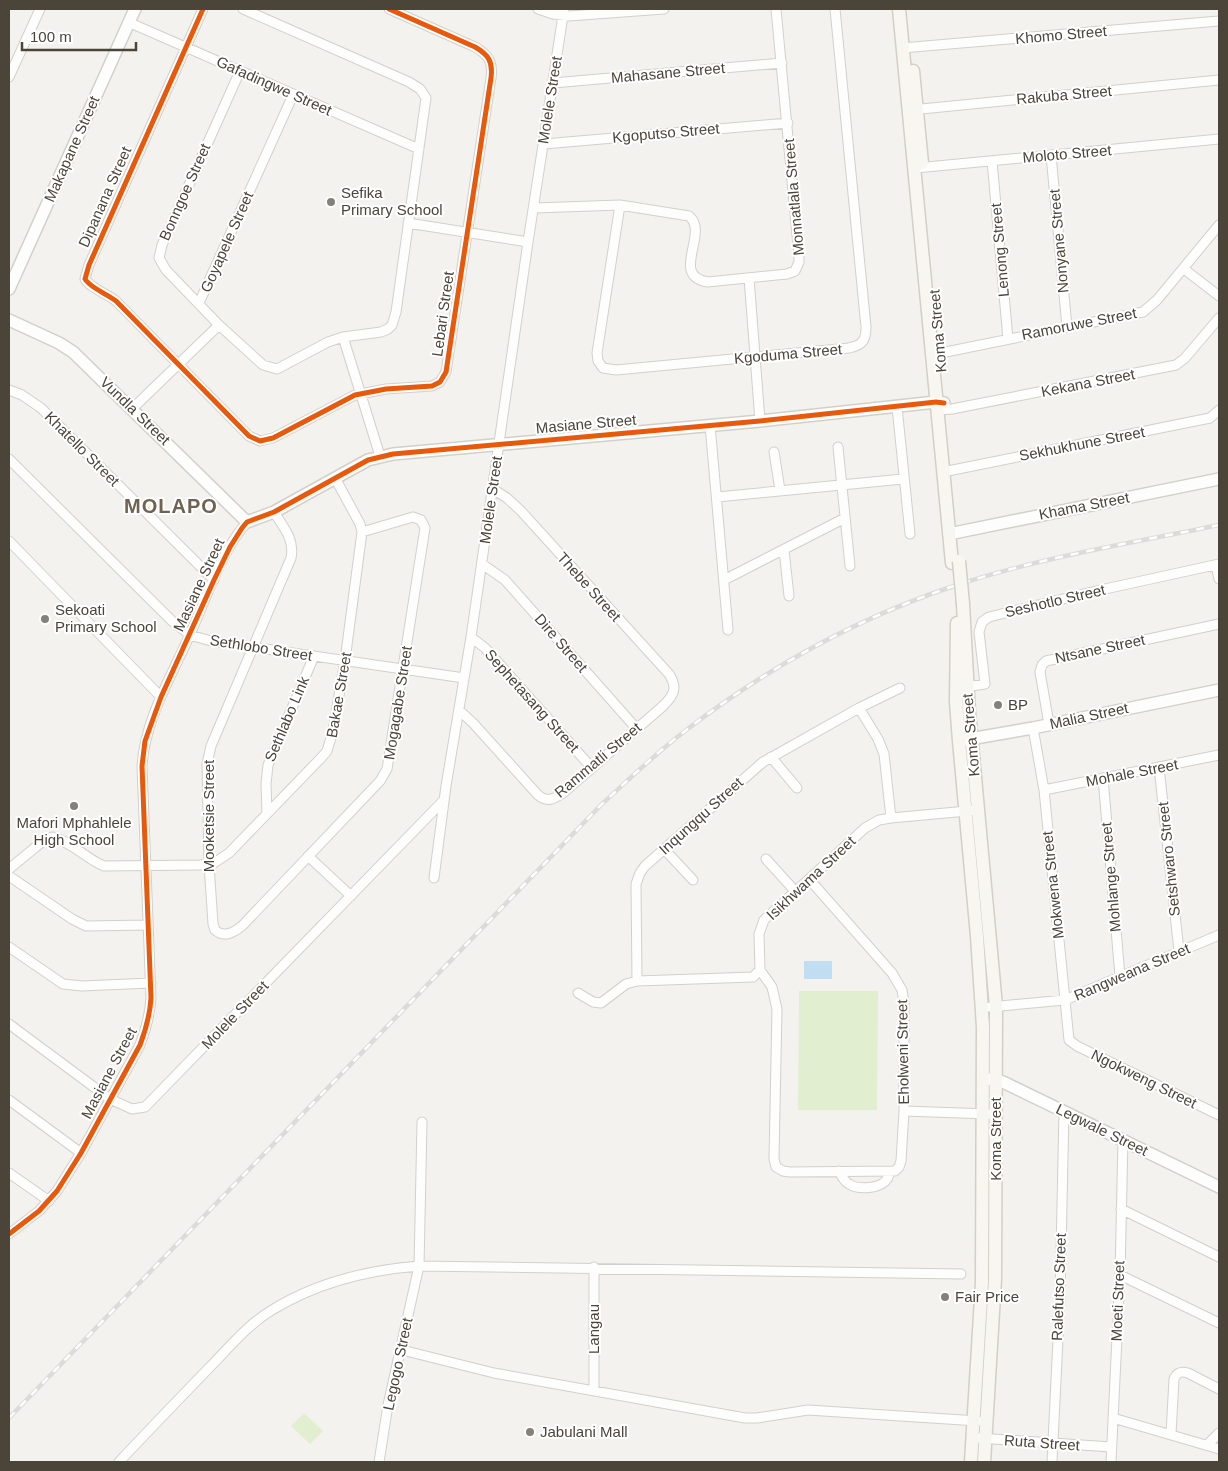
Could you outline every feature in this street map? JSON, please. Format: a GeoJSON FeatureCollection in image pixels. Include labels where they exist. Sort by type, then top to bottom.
{"type":"FeatureCollection","features":[{"type":"Feature","properties":{"kind":"main road","name":"Koma Street"},"geometry":{"type":"LineString","coordinates":[[899,9],[906,48],[953,533],[959,605],[965,740],[996,1006],[990,1079],[983,1113],[980,1421],[979,1438],[971,1462]]}},
{"type":"Feature","properties":{"kind":"main road","name":"Koma Street"},"geometry":{"type":"LineString","coordinates":[[906,48],[907,9]]}},
{"type":"Feature","properties":{"kind":"main road","name":"Koma Street"},"geometry":{"type":"LineString","coordinates":[[972,811],[983,1008],[990,1079],[996,1114],[995,1279],[980,1421]]}},
{"type":"Feature","properties":{"kind":"main road","name":"Koma Street"},"geometry":{"type":"LineString","coordinates":[[979,1438],[984,1462]]}},
{"type":"Feature","properties":{"kind":"street","name":"Makapane Street"},"geometry":{"type":"LineString","coordinates":[[9,288],[135,9]]}},
{"type":"Feature","properties":{"kind":"street","name":"Dipanana Street"},"geometry":{"type":"LineString","coordinates":[[178,365],[116,301],[102,291],[90,286],[85,279],[89,265],[203,9]]}},
{"type":"Feature","properties":{"kind":"street","name":"Goyapele Street"},"geometry":{"type":"LineString","coordinates":[[243,9],[409,82],[420,88],[424,93],[426,105],[396,312],[392,325],[380,332],[343,338],[319,346],[284,366],[273,369],[264,366],[199,303],[293,95]]}},
{"type":"Feature","properties":{"kind":"street","name":"Lebari Street"},"geometry":{"type":"LineString","coordinates":[[178,365],[250,436],[260,441],[273,438],[344,399],[361,393],[432,386],[440,382],[444,377],[448,366],[491,78],[491,64],[489,58],[481,51],[389,9]]}},
{"type":"Feature","properties":{"kind":"street"},"geometry":{"type":"LineString","coordinates":[[538,9],[563,12],[664,9]]}},
{"type":"Feature","properties":{"kind":"street","name":"Monnatlala Street"},"geometry":{"type":"LineString","coordinates":[[534,208],[620,205],[684,214],[691,217],[695,229],[690,268],[697,279],[708,282],[792,273],[798,267],[799,262],[788,122],[776,9]]}},
{"type":"Feature","properties":{"kind":"street","name":"Kgoduma Street"},"geometry":{"type":"LineString","coordinates":[[620,205],[597,353],[601,367],[606,370],[849,348],[861,345],[865,338],[865,317],[836,9]]}},
{"type":"Feature","properties":{"kind":"street"},"geometry":{"type":"LineString","coordinates":[[9,77],[36,11]]}},
{"type":"Feature","properties":{"kind":"street","name":"Molele Street"},"geometry":{"type":"LineString","coordinates":[[9,1024],[110,1098],[132,1109],[139,1109],[150,1103],[444,800],[460,711],[563,12]]}},
{"type":"Feature","properties":{"kind":"street","name":"Khomo Street"},"geometry":{"type":"LineString","coordinates":[[906,48],[1219,21]]}},
{"type":"Feature","properties":{"kind":"street","name":"Gafadingwe Street"},"geometry":{"type":"LineString","coordinates":[[128,22],[419,149]]}},
{"type":"Feature","properties":{"kind":"street","name":"Mahasane Street"},"geometry":{"type":"LineString","coordinates":[[553,83],[782,63]]}},
{"type":"Feature","properties":{"kind":"street","name":"Bonngoe Street"},"geometry":{"type":"LineString","coordinates":[[199,303],[161,264],[159,252],[240,72]]}},
{"type":"Feature","properties":{"kind":"street","name":"Rakuba Street"},"geometry":{"type":"LineString","coordinates":[[912,109],[1219,80]]}},
{"type":"Feature","properties":{"kind":"street","name":"Kgoputso Street"},"geometry":{"type":"LineString","coordinates":[[544,144],[788,122]]}},
{"type":"Feature","properties":{"kind":"street","name":"Moloto Street"},"geometry":{"type":"LineString","coordinates":[[918,168],[1219,140]]}},
{"type":"Feature","properties":{"kind":"street","name":"Nonyane Street"},"geometry":{"type":"LineString","coordinates":[[1050,155],[1067,327]]}},
{"type":"Feature","properties":{"kind":"street","name":"Lenong Street"},"geometry":{"type":"LineString","coordinates":[[992,161],[1008,339]]}},
{"type":"Feature","properties":{"kind":"street"},"geometry":{"type":"LineString","coordinates":[[408,223],[528,242]]}},
{"type":"Feature","properties":{"kind":"street","name":"Ramoruwe Street"},"geometry":{"type":"LineString","coordinates":[[936,355],[1143,312],[1157,300],[1219,225]]}},
{"type":"Feature","properties":{"kind":"street"},"geometry":{"type":"LineString","coordinates":[[1184,269],[1219,296]]}},
{"type":"Feature","properties":{"kind":"street"},"geometry":{"type":"LineString","coordinates":[[749,278],[760,420]]}},
{"type":"Feature","properties":{"kind":"street","name":"Kekana Street"},"geometry":{"type":"LineString","coordinates":[[940,406],[1176,365],[1186,358],[1219,318]]}},
{"type":"Feature","properties":{"kind":"street","name":"Vundla Street"},"geometry":{"type":"LineString","coordinates":[[9,320],[59,343],[73,352],[133,408],[247,522]]}},
{"type":"Feature","properties":{"kind":"street"},"geometry":{"type":"LineString","coordinates":[[133,408],[219,324]]}},
{"type":"Feature","properties":{"kind":"street"},"geometry":{"type":"LineString","coordinates":[[343,338],[380,456]]}},
{"type":"Feature","properties":{"kind":"street","name":"Khatello Street"},"geometry":{"type":"LineString","coordinates":[[9,390],[22,395],[41,408],[214,580]]}},
{"type":"Feature","properties":{"kind":"street","name":"Masiane Street"},"geometry":{"type":"LineString","coordinates":[[9,1234],[49,1201],[81,1153],[146,1030],[150,1015],[151,983],[143,753],[149,727],[161,697],[235,537],[247,522],[274,512],[368,460],[409,451],[499,443],[536,442],[897,407],[940,406]]}},
{"type":"Feature","properties":{"kind":"street"},"geometry":{"type":"LineString","coordinates":[[897,407],[910,534]]}},
{"type":"Feature","properties":{"kind":"street","name":"Sekhukhune Street"},"geometry":{"type":"LineString","coordinates":[[947,471],[1205,419],[1214,415],[1219,410]]}},
{"type":"Feature","properties":{"kind":"street"},"geometry":{"type":"LineString","coordinates":[[710,425],[728,630]]}},
{"type":"Feature","properties":{"kind":"street"},"geometry":{"type":"LineString","coordinates":[[838,447],[850,566]]}},
{"type":"Feature","properties":{"kind":"street"},"geometry":{"type":"LineString","coordinates":[[774,452],[780,490]]}},
{"type":"Feature","properties":{"kind":"street","name":"Sethlobo Street"},"geometry":{"type":"LineString","coordinates":[[9,459],[172,621],[190,635],[211,641],[464,678]]}},
{"type":"Feature","properties":{"kind":"street"},"geometry":{"type":"LineString","coordinates":[[335,478],[360,524],[362,532]]}},
{"type":"Feature","properties":{"kind":"street"},"geometry":{"type":"LineString","coordinates":[[717,497],[904,479]]}},
{"type":"Feature","properties":{"kind":"street","name":"Khama Street"},"geometry":{"type":"LineString","coordinates":[[953,533],[1219,479]]}},
{"type":"Feature","properties":{"kind":"street","name":"Thebe Street"},"geometry":{"type":"LineString","coordinates":[[493,489],[513,503],[669,674],[674,684],[674,692]]}},
{"type":"Feature","properties":{"kind":"street","name":"Mooketsie Street"},"geometry":{"type":"LineString","coordinates":[[218,932],[213,924],[209,864],[208,754],[288,568],[292,550],[290,537],[274,512]]}},
{"type":"Feature","properties":{"kind":"street","name":"Mogagabe Street"},"geometry":{"type":"LineString","coordinates":[[218,932],[227,934],[236,930],[385,775],[425,534],[424,523],[418,518],[412,517],[362,532]]}},
{"type":"Feature","properties":{"kind":"street"},"geometry":{"type":"LineString","coordinates":[[724,580],[845,518]]}},
{"type":"Feature","properties":{"kind":"street","name":"Bakae Street"},"geometry":{"type":"LineString","coordinates":[[9,869],[43,841],[52,837],[60,839],[90,860],[104,866],[209,864],[221,859],[229,852],[327,750],[333,732],[345,660],[362,532]]}},
{"type":"Feature","properties":{"kind":"street"},"geometry":{"type":"LineString","coordinates":[[9,541],[161,697]]}},
{"type":"Feature","properties":{"kind":"street"},"geometry":{"type":"LineString","coordinates":[[784,550],[789,596]]}},
{"type":"Feature","properties":{"kind":"street","name":"Dire Street"},"geometry":{"type":"LineString","coordinates":[[482,564],[506,580],[636,728]]}},
{"type":"Feature","properties":{"kind":"street"},"geometry":{"type":"LineString","coordinates":[[1218,565],[1219,579]]}},
{"type":"Feature","properties":{"kind":"street","name":"Seshotlo Street"},"geometry":{"type":"LineString","coordinates":[[962,687],[985,684],[979,632],[982,622],[989,616],[1218,565]]}},
{"type":"Feature","properties":{"kind":"street","name":"Ntsane Street"},"geometry":{"type":"LineString","coordinates":[[1049,724],[1040,672],[1042,665],[1046,661],[1219,624]]}},
{"type":"Feature","properties":{"kind":"street","name":"Sephetasang Street"},"geometry":{"type":"LineString","coordinates":[[471,637],[485,648],[591,767]]}},
{"type":"Feature","properties":{"kind":"street","name":"Sethlabo Link"},"geometry":{"type":"LineString","coordinates":[[267,813],[266,784],[268,765],[314,656]]}},
{"type":"Feature","properties":{"kind":"street","name":"Inqungqu Street"},"geometry":{"type":"LineString","coordinates":[[637,981],[635,893],[637,878],[645,866],[756,767],[860,708],[900,688]]}},
{"type":"Feature","properties":{"kind":"street","name":"Malia Street"},"geometry":{"type":"LineString","coordinates":[[965,740],[1219,690]]}},
{"type":"Feature","properties":{"kind":"street","name":"Rammatli Street"},"geometry":{"type":"LineString","coordinates":[[460,711],[538,795],[544,799],[551,800],[563,793],[663,706],[674,692]]}},
{"type":"Feature","properties":{"kind":"street"},"geometry":{"type":"LineString","coordinates":[[860,708],[878,739],[884,754],[891,818]]}},
{"type":"Feature","properties":{"kind":"street","name":"Mokwena Street"},"geometry":{"type":"LineString","coordinates":[[1033,728],[1044,790],[1070,1042]]}},
{"type":"Feature","properties":{"kind":"street","name":"Mohale Street"},"geometry":{"type":"LineString","coordinates":[[1044,790],[1219,755]]}},
{"type":"Feature","properties":{"kind":"street"},"geometry":{"type":"LineString","coordinates":[[771,757],[797,788]]}},
{"type":"Feature","properties":{"kind":"street","name":"Setshwaro Street"},"geometry":{"type":"LineString","coordinates":[[1159,767],[1179,951]]}},
{"type":"Feature","properties":{"kind":"street","name":"Mohlange Street"},"geometry":{"type":"LineString","coordinates":[[1103,778],[1120,976]]}},
{"type":"Feature","properties":{"kind":"street"},"geometry":{"type":"LineString","coordinates":[[434,878],[444,800]]}},
{"type":"Feature","properties":{"kind":"street","name":"Isikhwama Street"},"geometry":{"type":"LineString","coordinates":[[760,970],[759,934],[762,924],[795,891],[865,828],[879,820],[891,818],[972,811]]}},
{"type":"Feature","properties":{"kind":"street"},"geometry":{"type":"LineString","coordinates":[[664,849],[693,880]]}},
{"type":"Feature","properties":{"kind":"street"},"geometry":{"type":"LineString","coordinates":[[308,856],[351,896]]}},
{"type":"Feature","properties":{"kind":"street"},"geometry":{"type":"LineString","coordinates":[[766,859],[795,891]]}},
{"type":"Feature","properties":{"kind":"street"},"geometry":{"type":"LineString","coordinates":[[9,876],[80,924],[93,927],[148,925]]}},
{"type":"Feature","properties":{"kind":"street","name":"Eholweni Street"},"geometry":{"type":"LineString","coordinates":[[809,878],[892,973],[902,990],[904,1002],[904,1111],[899,1167],[895,1171],[889,1172],[887,1180],[882,1184],[875,1186],[851,1186],[839,1171]]}},
{"type":"Feature","properties":{"kind":"street","name":"Rangweana Street"},"geometry":{"type":"LineString","coordinates":[[983,1008],[1065,1000],[1219,935]]}},
{"type":"Feature","properties":{"kind":"street"},"geometry":{"type":"LineString","coordinates":[[9,947],[63,984],[82,986],[151,983]]}},
{"type":"Feature","properties":{"kind":"street"},"geometry":{"type":"LineString","coordinates":[[578,992],[589,1000],[600,1003],[626,984],[637,981],[749,978],[760,970],[772,987],[777,1009],[774,1159],[776,1167],[790,1172],[889,1172]]}},
{"type":"Feature","properties":{"kind":"street","name":"Ngokweng Street"},"geometry":{"type":"LineString","coordinates":[[1070,1042],[1219,1115]]}},
{"type":"Feature","properties":{"kind":"street","name":"Legwale Street"},"geometry":{"type":"LineString","coordinates":[[990,1079],[1064,1111],[1219,1187]]}},
{"type":"Feature","properties":{"kind":"street"},"geometry":{"type":"LineString","coordinates":[[9,1100],[81,1153]]}},
{"type":"Feature","properties":{"kind":"street"},"geometry":{"type":"LineString","coordinates":[[904,1111],[996,1114]]}},
{"type":"Feature","properties":{"kind":"street","name":"Ralefutso Street"},"geometry":{"type":"LineString","coordinates":[[1052,1462],[1060,1298],[1064,1111]]}},
{"type":"Feature","properties":{"kind":"street","name":"Legogo Street"},"geometry":{"type":"LineString","coordinates":[[379,1462],[388,1405],[402,1350],[419,1266],[422,1122]]}},
{"type":"Feature","properties":{"kind":"street","name":"Moeti Street"},"geometry":{"type":"LineString","coordinates":[[1111,1462],[1120,1275],[1123,1139]]}},
{"type":"Feature","properties":{"kind":"street"},"geometry":{"type":"LineString","coordinates":[[9,1173],[49,1201]]}},
{"type":"Feature","properties":{"kind":"street"},"geometry":{"type":"LineString","coordinates":[[1121,1209],[1219,1257]]}},
{"type":"Feature","properties":{"kind":"street"},"geometry":{"type":"LineString","coordinates":[[119,1462],[241,1335],[270,1311],[320,1286],[386,1270],[419,1266],[594,1267],[962,1274]]}},
{"type":"Feature","properties":{"kind":"street","name":"Langau"},"geometry":{"type":"LineString","coordinates":[[594,1267],[594,1391]]}},
{"type":"Feature","properties":{"kind":"street"},"geometry":{"type":"LineString","coordinates":[[1120,1275],[1219,1324]]}},
{"type":"Feature","properties":{"kind":"street"},"geometry":{"type":"LineString","coordinates":[[402,1350],[494,1373],[744,1418],[808,1410],[980,1421]]}},
{"type":"Feature","properties":{"kind":"street"},"geometry":{"type":"LineString","coordinates":[[1171,1434],[1174,1379],[1177,1374],[1188,1372],[1219,1389]]}},
{"type":"Feature","properties":{"kind":"street"},"geometry":{"type":"LineString","coordinates":[[1114,1418],[1219,1449]]}},
{"type":"Feature","properties":{"kind":"street"},"geometry":{"type":"LineString","coordinates":[[1207,1445],[1219,1433]]}},
{"type":"Feature","properties":{"kind":"street","name":"Ruta Street"},"geometry":{"type":"LineString","coordinates":[[979,1438],[1111,1447]]}},
{"type":"Feature","properties":{"kind":"green space"},"geometry":{"type":"Polygon","coordinates":[[[799,991],[878,991],[877,1110],[798,1110],[799,991]]]}},
{"type":"Feature","properties":{"kind":"green space"},"geometry":{"type":"Polygon","coordinates":[[[304,1413],[323,1431],[310,1444],[291,1426],[304,1413]]]}},
{"type":"Feature","properties":{"kind":"water"},"geometry":{"type":"Polygon","coordinates":[[[804,961],[832,961],[832,979],[804,979],[804,961]]]}},
{"type":"Feature","properties":{"kind":"railway"},"geometry":{"type":"LineString","coordinates":[[9,1418],[600,806],[663,749],[716,708],[748,686],[815,646],[885,612],[921,598],[957,585],[1022,566],[1219,525]]}},
{"type":"Feature","properties":{"kind":"cycle path"},"geometry":{"type":"LineString","coordinates":[[203,9],[89,265],[85,279],[94,288],[116,301],[249,436],[260,441],[273,438],[355,395],[386,389],[432,386],[440,382],[446,372],[491,78],[491,63],[487,56],[475,47],[389,9]]}},
{"type":"Feature","properties":{"kind":"cycle path"},"geometry":{"type":"LineString","coordinates":[[9,1234],[39,1211],[57,1191],[81,1153],[140,1045],[149,1016],[151,998],[142,766],[145,741],[161,697],[214,580],[230,547],[247,522],[274,512],[368,460],[393,454],[760,421],[936,402],[944,403]]}},
{"type":"Feature","properties":{"kind":"place","name":"Sefika Primary School"},"geometry":{"type":"Point","coordinates":[331,202]}},
{"type":"Feature","properties":{"kind":"place","name":"Sekoati Primary School"},"geometry":{"type":"Point","coordinates":[45,619]}},
{"type":"Feature","properties":{"kind":"place","name":"BP"},"geometry":{"type":"Point","coordinates":[998,705]}},
{"type":"Feature","properties":{"kind":"place","name":"Mafori Mphahlele High School"},"geometry":{"type":"Point","coordinates":[74,806]}},
{"type":"Feature","properties":{"kind":"place","name":"Fair Price"},"geometry":{"type":"Point","coordinates":[945,1297]}},
{"type":"Feature","properties":{"kind":"place","name":"Jabulani Mall"},"geometry":{"type":"Point","coordinates":[530,1432]}},
{"type":"Feature","properties":{"kind":"district","name":"MOLAPO"},"geometry":{"type":"Point","coordinates":[171,506]}}]}
